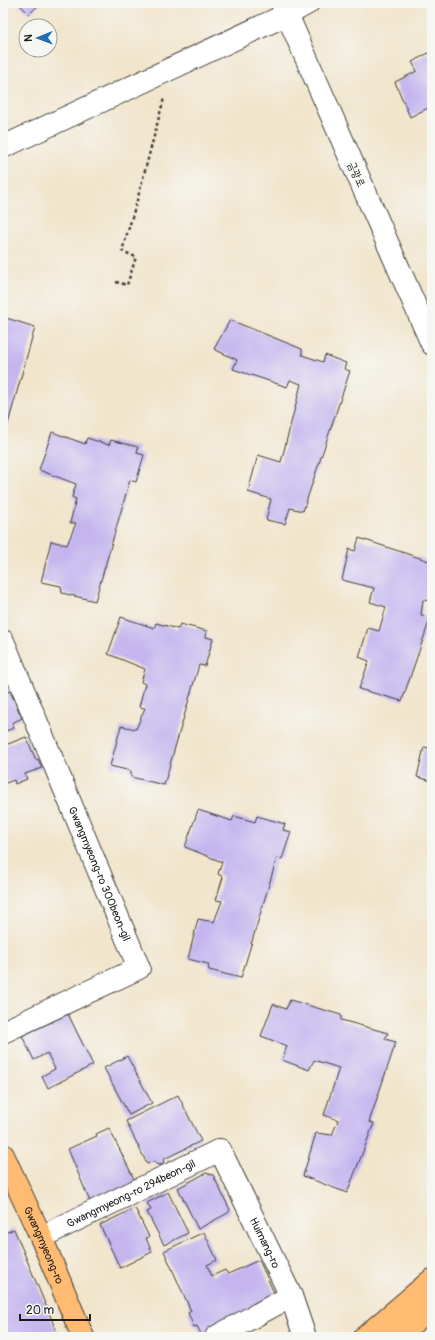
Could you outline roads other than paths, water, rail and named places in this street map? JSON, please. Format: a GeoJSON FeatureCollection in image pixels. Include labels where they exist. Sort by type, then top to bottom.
{"type":"FeatureCollection","features":[{"type":"Feature","properties":{"kind":"main road","name":"Gwangmyeong-ro"},"geometry":{"type":"LineString","coordinates":[[3,1155],[41,1237],[83,1337]]}},
{"type":"Feature","properties":{"kind":"main road"},"geometry":{"type":"LineString","coordinates":[[364,1337],[432,1280]]}},
{"type":"Feature","properties":{"kind":"main road"},"geometry":{"type":"LineString","coordinates":[[396,1337],[432,1307]]}},
{"type":"Feature","properties":{"kind":"street"},"geometry":{"type":"LineString","coordinates":[[3,146],[172,68],[285,9],[308,3]]}},
{"type":"Feature","properties":{"kind":"street","name":"금광로"},"geometry":{"type":"LineString","coordinates":[[285,9],[432,344]]}},
{"type":"Feature","properties":{"kind":"street","name":"Gwangmyeong-ro 300beon-gil"},"geometry":{"type":"LineString","coordinates":[[3,641],[139,968],[3,1032]]}},
{"type":"Feature","properties":{"kind":"street","name":"Gwangmyeong-ro 294beon-gil"},"geometry":{"type":"LineString","coordinates":[[41,1237],[220,1150]]}},
{"type":"Feature","properties":{"kind":"street","name":"Huimang-ro"},"geometry":{"type":"LineString","coordinates":[[220,1150],[291,1296],[304,1337]]}},
{"type":"Feature","properties":{"kind":"street"},"geometry":{"type":"LineString","coordinates":[[216,1337],[291,1296]]}}]}
